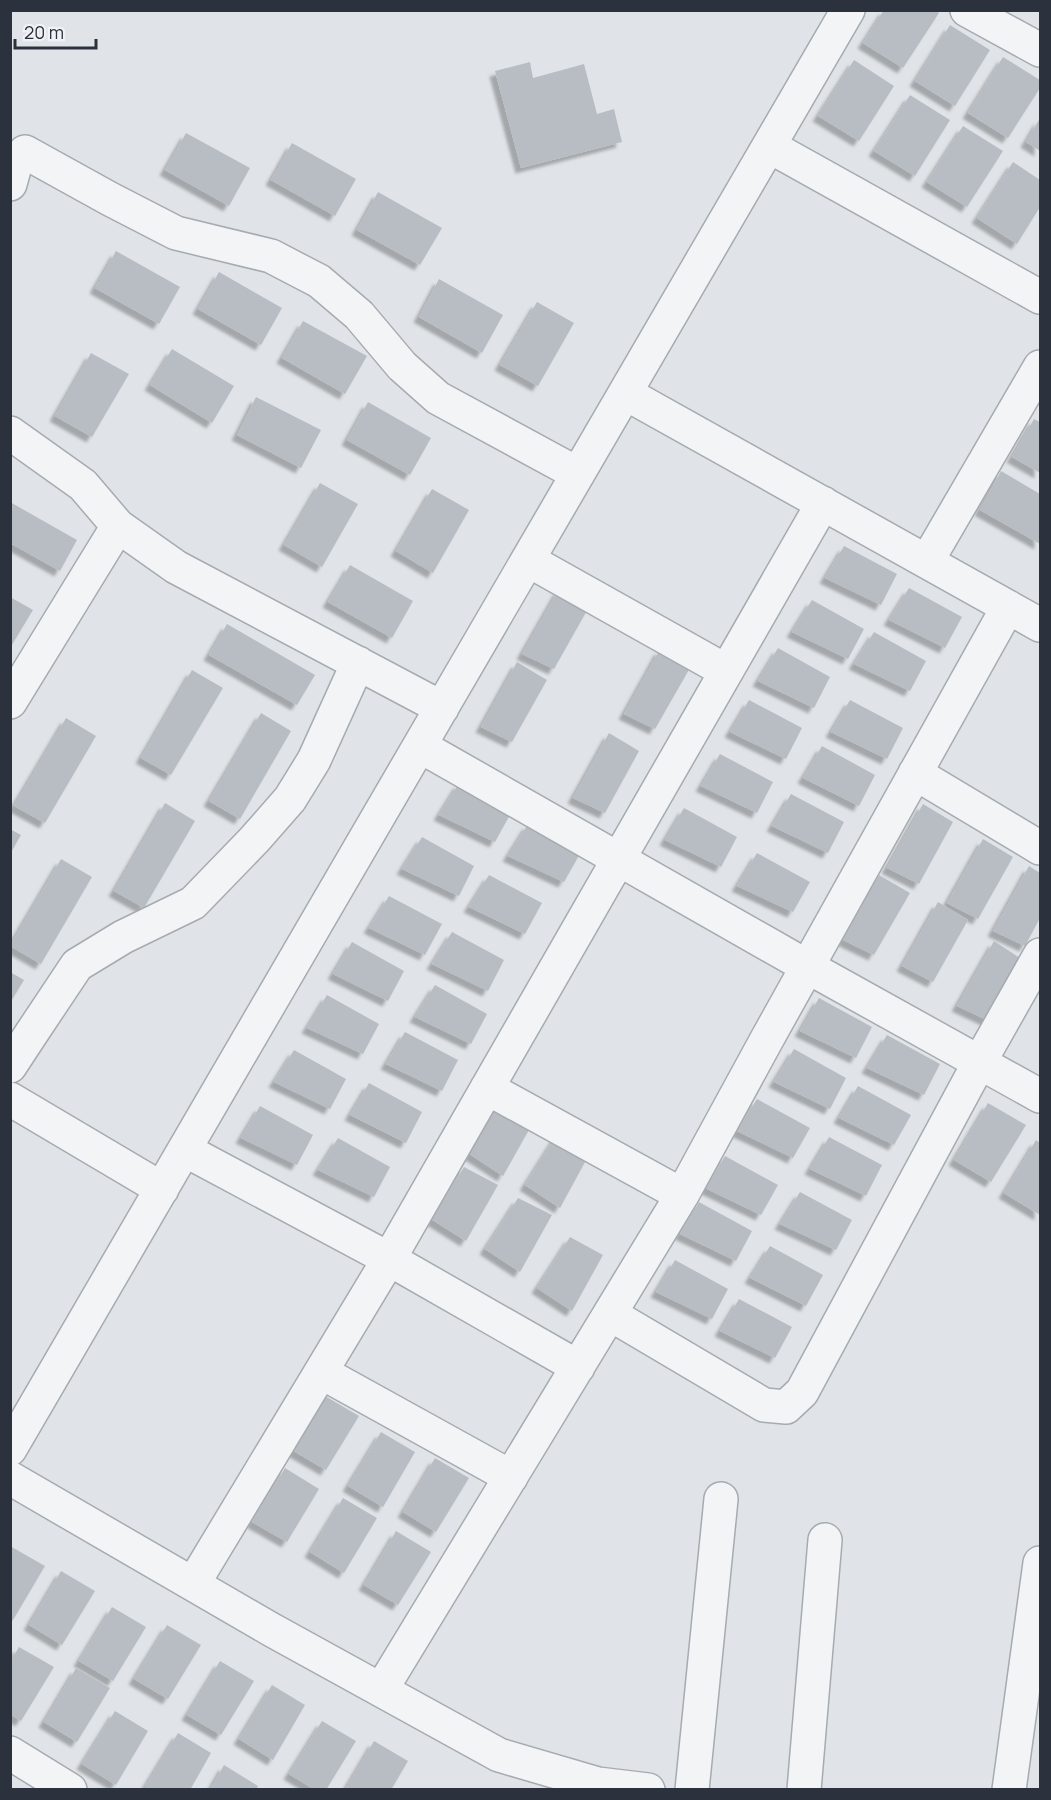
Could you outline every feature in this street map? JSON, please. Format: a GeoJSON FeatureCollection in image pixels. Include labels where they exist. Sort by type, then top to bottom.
{"type":"FeatureCollection","features":[{"type":"Feature","properties":{"kind":"street"},"geometry":{"type":"LineString","coordinates":[[10,1449],[848,10]]}},
{"type":"Feature","properties":{"kind":"street"},"geometry":{"type":"LineString","coordinates":[[983,14],[1041,50]]}},
{"type":"Feature","properties":{"kind":"street"},"geometry":{"type":"LineString","coordinates":[[769,146],[1041,297]]}},
{"type":"Feature","properties":{"kind":"street"},"geometry":{"type":"LineString","coordinates":[[10,184],[16,162],[25,153],[176,233],[271,256],[319,281],[351,308],[402,366],[438,398],[578,474]]}},
{"type":"Feature","properties":{"kind":"street"},"geometry":{"type":"LineString","coordinates":[[927,561],[1041,367]]}},
{"type":"Feature","properties":{"kind":"street"},"geometry":{"type":"LineString","coordinates":[[625,393],[1041,625]]}},
{"type":"Feature","properties":{"kind":"street"},"geometry":{"type":"LineString","coordinates":[[10,433],[83,485],[118,526],[176,567],[442,708]]}},
{"type":"Feature","properties":{"kind":"street"},"geometry":{"type":"LineString","coordinates":[[193,1584],[389,1259],[823,503]]}},
{"type":"Feature","properties":{"kind":"street"},"geometry":{"type":"LineString","coordinates":[[10,702],[118,526]]}},
{"type":"Feature","properties":{"kind":"street"},"geometry":{"type":"LineString","coordinates":[[528,560],[726,671]]}},
{"type":"Feature","properties":{"kind":"street"},"geometry":{"type":"LineString","coordinates":[[381,1690],[682,1195],[1008,607]]}},
{"type":"Feature","properties":{"kind":"street"},"geometry":{"type":"LineString","coordinates":[[10,1066],[77,966],[123,938],[193,903],[290,799],[314,759],[358,663]]}},
{"type":"Feature","properties":{"kind":"street"},"geometry":{"type":"LineString","coordinates":[[420,746],[979,1064],[1041,1096]]}},
{"type":"Feature","properties":{"kind":"street"},"geometry":{"type":"LineString","coordinates":[[915,773],[1041,848]]}},
{"type":"Feature","properties":{"kind":"street"},"geometry":{"type":"LineString","coordinates":[[610,1314],[764,1405],[786,1407],[802,1392],[979,1064],[1041,955]]}},
{"type":"Feature","properties":{"kind":"street"},"geometry":{"type":"LineString","coordinates":[[487,1088],[682,1195]]}},
{"type":"Feature","properties":{"kind":"street"},"geometry":{"type":"LineString","coordinates":[[10,1099],[162,1189]]}},
{"type":"Feature","properties":{"kind":"street"},"geometry":{"type":"LineString","coordinates":[[185,1150],[389,1259],[578,1366]]}},
{"type":"Feature","properties":{"kind":"street"},"geometry":{"type":"LineString","coordinates":[[321,1372],[511,1477]]}},
{"type":"Feature","properties":{"kind":"street"},"geometry":{"type":"LineString","coordinates":[[10,1478],[193,1584],[499,1755],[598,1784],[648,1790]]}},
{"type":"Feature","properties":{"kind":"street"},"geometry":{"type":"LineString","coordinates":[[692,1790],[721,1499]]}},
{"type":"Feature","properties":{"kind":"street"},"geometry":{"type":"LineString","coordinates":[[804,1790],[825,1540]]}},
{"type":"Feature","properties":{"kind":"street"},"geometry":{"type":"LineString","coordinates":[[1009,1790],[1041,1563]]}},
{"type":"Feature","properties":{"kind":"street"},"geometry":{"type":"LineString","coordinates":[[10,1753],[70,1790]]}},
{"type":"Feature","properties":{"kind":"building"},"geometry":{"type":"Polygon","coordinates":[[[884,10],[935,10],[939,13],[903,68],[863,43],[884,10]]]}},
{"type":"Feature","properties":{"kind":"building"},"geometry":{"type":"Polygon","coordinates":[[[950,25],[990,50],[955,106],[915,81],[950,25]]]}},
{"type":"Feature","properties":{"kind":"building"},"geometry":{"type":"Polygon","coordinates":[[[1003,57],[1040,80],[1040,88],[1008,138],[968,113],[1003,57]]]}},
{"type":"Feature","properties":{"kind":"building"},"geometry":{"type":"Polygon","coordinates":[[[854,60],[894,86],[859,141],[818,116],[854,60]]]}},
{"type":"Feature","properties":{"kind":"building"},"geometry":{"type":"Polygon","coordinates":[[[530,62],[533,78],[584,64],[597,114],[614,109],[622,142],[521,168],[495,71],[530,62]]]}},
{"type":"Feature","properties":{"kind":"building"},"geometry":{"type":"Polygon","coordinates":[[[910,95],[950,120],[915,176],[874,151],[910,95]]]}},
{"type":"Feature","properties":{"kind":"building"},"geometry":{"type":"Polygon","coordinates":[[[1040,118],[1040,151],[1026,142],[1040,118]]]}},
{"type":"Feature","properties":{"kind":"building"},"geometry":{"type":"Polygon","coordinates":[[[963,126],[1003,151],[967,207],[927,182],[963,126]]]}},
{"type":"Feature","properties":{"kind":"building"},"geometry":{"type":"Polygon","coordinates":[[[186,133],[250,168],[229,206],[165,170],[186,133]]]}},
{"type":"Feature","properties":{"kind":"building"},"geometry":{"type":"Polygon","coordinates":[[[292,143],[356,179],[335,216],[271,180],[292,143]]]}},
{"type":"Feature","properties":{"kind":"building"},"geometry":{"type":"Polygon","coordinates":[[[1013,162],[1040,180],[1040,207],[1017,244],[977,218],[1013,162]]]}},
{"type":"Feature","properties":{"kind":"building"},"geometry":{"type":"Polygon","coordinates":[[[378,192],[442,228],[420,265],[357,230],[378,192]]]}},
{"type":"Feature","properties":{"kind":"building"},"geometry":{"type":"Polygon","coordinates":[[[116,251],[180,287],[159,324],[95,288],[116,251]]]}},
{"type":"Feature","properties":{"kind":"building"},"geometry":{"type":"Polygon","coordinates":[[[219,272],[282,308],[261,345],[198,309],[219,272]]]}},
{"type":"Feature","properties":{"kind":"building"},"geometry":{"type":"Polygon","coordinates":[[[439,279],[503,315],[482,353],[419,317],[439,279]]]}},
{"type":"Feature","properties":{"kind":"building"},"geometry":{"type":"Polygon","coordinates":[[[537,302],[574,323],[538,386],[500,365],[537,302]]]}},
{"type":"Feature","properties":{"kind":"building"},"geometry":{"type":"Polygon","coordinates":[[[303,321],[367,356],[345,394],[282,358],[303,321]]]}},
{"type":"Feature","properties":{"kind":"building"},"geometry":{"type":"Polygon","coordinates":[[[172,349],[234,386],[212,423],[150,385],[172,349]]]}},
{"type":"Feature","properties":{"kind":"building"},"geometry":{"type":"Polygon","coordinates":[[[91,353],[129,374],[92,437],[55,416],[91,353]]]}},
{"type":"Feature","properties":{"kind":"building"},"geometry":{"type":"Polygon","coordinates":[[[256,397],[321,430],[301,468],[237,435],[256,397]]]}},
{"type":"Feature","properties":{"kind":"building"},"geometry":{"type":"Polygon","coordinates":[[[368,402],[431,438],[410,475],[347,440],[368,402]]]}},
{"type":"Feature","properties":{"kind":"building"},"geometry":{"type":"Polygon","coordinates":[[[1034,419],[1040,422],[1040,473],[1012,457],[1034,419]]]}},
{"type":"Feature","properties":{"kind":"building"},"geometry":{"type":"Polygon","coordinates":[[[1001,471],[1040,494],[1040,544],[980,510],[1001,471]]]}},
{"type":"Feature","properties":{"kind":"building"},"geometry":{"type":"Polygon","coordinates":[[[320,483],[358,504],[322,567],[284,545],[320,483]]]}},
{"type":"Feature","properties":{"kind":"building"},"geometry":{"type":"Polygon","coordinates":[[[432,489],[469,510],[433,573],[396,551],[432,489]]]}},
{"type":"Feature","properties":{"kind":"building"},"geometry":{"type":"Polygon","coordinates":[[[10,502],[77,540],[60,571],[10,543],[10,502]]]}},
{"type":"Feature","properties":{"kind":"building"},"geometry":{"type":"Polygon","coordinates":[[[844,546],[897,574],[881,605],[825,578],[844,546]]]}},
{"type":"Feature","properties":{"kind":"building"},"geometry":{"type":"Polygon","coordinates":[[[350,565],[413,601],[392,638],[328,602],[350,565]]]}},
{"type":"Feature","properties":{"kind":"building"},"geometry":{"type":"Polygon","coordinates":[[[909,588],[962,617],[945,648],[889,620],[909,588]]]}},
{"type":"Feature","properties":{"kind":"building"},"geometry":{"type":"Polygon","coordinates":[[[559,589],[589,607],[554,669],[522,654],[559,589]]]}},
{"type":"Feature","properties":{"kind":"building"},"geometry":{"type":"Polygon","coordinates":[[[10,597],[33,610],[10,648],[10,597]]]}},
{"type":"Feature","properties":{"kind":"building"},"geometry":{"type":"Polygon","coordinates":[[[812,600],[864,629],[848,659],[792,632],[812,600]]]}},
{"type":"Feature","properties":{"kind":"building"},"geometry":{"type":"Polygon","coordinates":[[[227,624],[315,675],[297,705],[209,655],[227,624]]]}},
{"type":"Feature","properties":{"kind":"building"},"geometry":{"type":"Polygon","coordinates":[[[874,632],[926,661],[910,691],[854,664],[874,632]]]}},
{"type":"Feature","properties":{"kind":"building"},"geometry":{"type":"Polygon","coordinates":[[[778,648],[830,677],[814,708],[758,681],[778,648]]]}},
{"type":"Feature","properties":{"kind":"building"},"geometry":{"type":"Polygon","coordinates":[[[660,649],[690,668],[655,729],[624,714],[660,649]]]}},
{"type":"Feature","properties":{"kind":"building"},"geometry":{"type":"Polygon","coordinates":[[[517,662],[547,680],[512,742],[481,727],[517,662]]]}},
{"type":"Feature","properties":{"kind":"building"},"geometry":{"type":"Polygon","coordinates":[[[192,670],[223,688],[171,775],[141,758],[192,670]]]}},
{"type":"Feature","properties":{"kind":"building"},"geometry":{"type":"Polygon","coordinates":[[[749,700],[802,728],[786,759],[730,732],[749,700]]]}},
{"type":"Feature","properties":{"kind":"building"},"geometry":{"type":"Polygon","coordinates":[[[850,700],[903,728],[887,759],[831,732],[850,700]]]}},
{"type":"Feature","properties":{"kind":"building"},"geometry":{"type":"Polygon","coordinates":[[[261,713],[291,731],[240,819],[209,801],[261,713]]]}},
{"type":"Feature","properties":{"kind":"building"},"geometry":{"type":"Polygon","coordinates":[[[66,718],[96,736],[45,823],[14,806],[66,718]]]}},
{"type":"Feature","properties":{"kind":"building"},"geometry":{"type":"Polygon","coordinates":[[[609,733],[639,751],[605,813],[573,798],[609,733]]]}},
{"type":"Feature","properties":{"kind":"building"},"geometry":{"type":"Polygon","coordinates":[[[822,746],[875,775],[859,806],[803,778],[822,746]]]}},
{"type":"Feature","properties":{"kind":"building"},"geometry":{"type":"Polygon","coordinates":[[[720,754],[773,782],[757,813],[701,786],[720,754]]]}},
{"type":"Feature","properties":{"kind":"building"},"geometry":{"type":"Polygon","coordinates":[[[459,783],[512,811],[495,842],[439,815],[459,783]]]}},
{"type":"Feature","properties":{"kind":"building"},"geometry":{"type":"Polygon","coordinates":[[[791,794],[844,822],[828,853],[772,826],[791,794]]]}},
{"type":"Feature","properties":{"kind":"building"},"geometry":{"type":"Polygon","coordinates":[[[165,803],[195,821],[144,908],[114,891],[165,803]]]}},
{"type":"Feature","properties":{"kind":"building"},"geometry":{"type":"Polygon","coordinates":[[[923,804],[953,822],[919,884],[887,868],[923,804]]]}},
{"type":"Feature","properties":{"kind":"building"},"geometry":{"type":"Polygon","coordinates":[[[684,808],[737,837],[721,867],[665,840],[684,808]]]}},
{"type":"Feature","properties":{"kind":"building"},"geometry":{"type":"Polygon","coordinates":[[[528,824],[581,852],[564,882],[508,856],[528,824]]]}},
{"type":"Feature","properties":{"kind":"building"},"geometry":{"type":"Polygon","coordinates":[[[10,829],[21,835],[10,854],[10,829]]]}},
{"type":"Feature","properties":{"kind":"building"},"geometry":{"type":"Polygon","coordinates":[[[422,837],[474,866],[459,896],[402,869],[422,837]]]}},
{"type":"Feature","properties":{"kind":"building"},"geometry":{"type":"Polygon","coordinates":[[[983,839],[1013,857],[978,919],[947,903],[983,839]]]}},
{"type":"Feature","properties":{"kind":"building"},"geometry":{"type":"Polygon","coordinates":[[[757,853],[810,882],[793,912],[737,886],[757,853]]]}},
{"type":"Feature","properties":{"kind":"building"},"geometry":{"type":"Polygon","coordinates":[[[61,859],[92,877],[41,964],[10,946],[61,859]]]}},
{"type":"Feature","properties":{"kind":"building"},"geometry":{"type":"Polygon","coordinates":[[[1029,866],[1040,873],[1040,918],[1025,946],[993,931],[1029,866]]]}},
{"type":"Feature","properties":{"kind":"building"},"geometry":{"type":"Polygon","coordinates":[[[489,875],[542,903],[525,934],[469,907],[489,875]]]}},
{"type":"Feature","properties":{"kind":"building"},"geometry":{"type":"Polygon","coordinates":[[[879,875],[910,893],[874,955],[843,940],[879,875]]]}},
{"type":"Feature","properties":{"kind":"building"},"geometry":{"type":"Polygon","coordinates":[[[389,896],[442,924],[425,955],[369,928],[389,896]]]}},
{"type":"Feature","properties":{"kind":"building"},"geometry":{"type":"Polygon","coordinates":[[[938,902],[968,920],[933,982],[902,966],[938,902]]]}},
{"type":"Feature","properties":{"kind":"building"},"geometry":{"type":"Polygon","coordinates":[[[452,932],[504,960],[488,991],[432,964],[452,932]]]}},
{"type":"Feature","properties":{"kind":"building"},"geometry":{"type":"Polygon","coordinates":[[[994,941],[1023,960],[989,1021],[957,1006],[994,941]]]}},
{"type":"Feature","properties":{"kind":"building"},"geometry":{"type":"Polygon","coordinates":[[[352,942],[404,971],[388,1001],[333,974],[352,942]]]}},
{"type":"Feature","properties":{"kind":"building"},"geometry":{"type":"Polygon","coordinates":[[[10,972],[24,980],[10,1003],[10,972]]]}},
{"type":"Feature","properties":{"kind":"building"},"geometry":{"type":"Polygon","coordinates":[[[435,985],[487,1014],[471,1044],[415,1017],[435,985]]]}},
{"type":"Feature","properties":{"kind":"building"},"geometry":{"type":"Polygon","coordinates":[[[327,995],[379,1024],[363,1054],[307,1028],[327,995]]]}},
{"type":"Feature","properties":{"kind":"building"},"geometry":{"type":"Polygon","coordinates":[[[819,998],[872,1027],[856,1058],[800,1031],[819,998]]]}},
{"type":"Feature","properties":{"kind":"building"},"geometry":{"type":"Polygon","coordinates":[[[405,1032],[458,1060],[442,1091],[386,1064],[405,1032]]]}},
{"type":"Feature","properties":{"kind":"building"},"geometry":{"type":"Polygon","coordinates":[[[887,1035],[940,1064],[924,1095],[867,1068],[887,1035]]]}},
{"type":"Feature","properties":{"kind":"building"},"geometry":{"type":"Polygon","coordinates":[[[794,1049],[846,1078],[830,1109],[774,1082],[794,1049]]]}},
{"type":"Feature","properties":{"kind":"building"},"geometry":{"type":"Polygon","coordinates":[[[294,1050],[346,1079],[330,1109],[274,1082],[294,1050]]]}},
{"type":"Feature","properties":{"kind":"building"},"geometry":{"type":"Polygon","coordinates":[[[369,1083],[422,1112],[406,1143],[350,1115],[369,1083]]]}},
{"type":"Feature","properties":{"kind":"building"},"geometry":{"type":"Polygon","coordinates":[[[858,1086],[911,1115],[894,1145],[839,1118],[858,1086]]]}},
{"type":"Feature","properties":{"kind":"building"},"geometry":{"type":"Polygon","coordinates":[[[757,1099],[810,1128],[793,1158],[737,1131],[757,1099]]]}},
{"type":"Feature","properties":{"kind":"building"},"geometry":{"type":"Polygon","coordinates":[[[501,1102],[535,1119],[503,1176],[468,1153],[501,1102]]]}},
{"type":"Feature","properties":{"kind":"building"},"geometry":{"type":"Polygon","coordinates":[[[988,1103],[1026,1125],[991,1182],[954,1160],[988,1103]]]}},
{"type":"Feature","properties":{"kind":"building"},"geometry":{"type":"Polygon","coordinates":[[[260,1106],[313,1135],[297,1165],[241,1138],[260,1106]]]}},
{"type":"Feature","properties":{"kind":"building"},"geometry":{"type":"Polygon","coordinates":[[[558,1133],[591,1151],[560,1208],[525,1185],[558,1133]]]}},
{"type":"Feature","properties":{"kind":"building"},"geometry":{"type":"Polygon","coordinates":[[[829,1137],[882,1165],[866,1196],[810,1169],[829,1137]]]}},
{"type":"Feature","properties":{"kind":"building"},"geometry":{"type":"Polygon","coordinates":[[[338,1138],[390,1167],[374,1197],[318,1170],[338,1138]]]}},
{"type":"Feature","properties":{"kind":"building"},"geometry":{"type":"Polygon","coordinates":[[[1036,1140],[1040,1143],[1040,1215],[1004,1193],[1036,1140]]]}},
{"type":"Feature","properties":{"kind":"building"},"geometry":{"type":"Polygon","coordinates":[[[725,1156],[778,1185],[761,1215],[705,1188],[725,1156]]]}},
{"type":"Feature","properties":{"kind":"building"},"geometry":{"type":"Polygon","coordinates":[[[464,1167],[498,1185],[466,1241],[431,1219],[464,1167]]]}},
{"type":"Feature","properties":{"kind":"building"},"geometry":{"type":"Polygon","coordinates":[[[800,1192],[852,1220],[836,1250],[780,1224],[800,1192]]]}},
{"type":"Feature","properties":{"kind":"building"},"geometry":{"type":"Polygon","coordinates":[[[518,1198],[552,1215],[520,1272],[485,1249],[518,1198]]]}},
{"type":"Feature","properties":{"kind":"building"},"geometry":{"type":"Polygon","coordinates":[[[699,1202],[752,1231],[736,1261],[680,1234],[699,1202]]]}},
{"type":"Feature","properties":{"kind":"building"},"geometry":{"type":"Polygon","coordinates":[[[570,1237],[603,1255],[572,1311],[537,1288],[570,1237]]]}},
{"type":"Feature","properties":{"kind":"building"},"geometry":{"type":"Polygon","coordinates":[[[770,1246],[823,1275],[806,1306],[750,1278],[770,1246]]]}},
{"type":"Feature","properties":{"kind":"building"},"geometry":{"type":"Polygon","coordinates":[[[675,1260],[728,1289],[712,1319],[656,1292],[675,1260]]]}},
{"type":"Feature","properties":{"kind":"building"},"geometry":{"type":"Polygon","coordinates":[[[739,1299],[792,1327],[775,1358],[720,1331],[739,1299]]]}},
{"type":"Feature","properties":{"kind":"building"},"geometry":{"type":"Polygon","coordinates":[[[325,1396],[359,1416],[326,1470],[292,1450],[325,1396]]]}},
{"type":"Feature","properties":{"kind":"building"},"geometry":{"type":"Polygon","coordinates":[[[381,1432],[415,1452],[383,1507],[348,1486],[381,1432]]]}},
{"type":"Feature","properties":{"kind":"building"},"geometry":{"type":"Polygon","coordinates":[[[435,1458],[469,1478],[436,1532],[403,1512],[435,1458]]]}},
{"type":"Feature","properties":{"kind":"building"},"geometry":{"type":"Polygon","coordinates":[[[285,1468],[319,1489],[287,1542],[252,1522],[285,1468]]]}},
{"type":"Feature","properties":{"kind":"building"},"geometry":{"type":"Polygon","coordinates":[[[343,1498],[377,1518],[344,1573],[310,1552],[343,1498]]]}},
{"type":"Feature","properties":{"kind":"building"},"geometry":{"type":"Polygon","coordinates":[[[396,1531],[431,1552],[398,1605],[364,1585],[396,1531]]]}},
{"type":"Feature","properties":{"kind":"building"},"geometry":{"type":"Polygon","coordinates":[[[10,1546],[45,1566],[13,1620],[10,1619],[10,1546]]]}},
{"type":"Feature","properties":{"kind":"building"},"geometry":{"type":"Polygon","coordinates":[[[61,1571],[95,1591],[62,1645],[29,1625],[61,1571]]]}},
{"type":"Feature","properties":{"kind":"building"},"geometry":{"type":"Polygon","coordinates":[[[112,1607],[146,1627],[113,1681],[79,1661],[112,1607]]]}},
{"type":"Feature","properties":{"kind":"building"},"geometry":{"type":"Polygon","coordinates":[[[167,1625],[201,1645],[168,1699],[134,1679],[167,1625]]]}},
{"type":"Feature","properties":{"kind":"building"},"geometry":{"type":"Polygon","coordinates":[[[19,1647],[54,1667],[21,1721],[10,1714],[10,1662],[19,1647]]]}},
{"type":"Feature","properties":{"kind":"building"},"geometry":{"type":"Polygon","coordinates":[[[220,1661],[254,1681],[221,1735],[187,1715],[220,1661]]]}},
{"type":"Feature","properties":{"kind":"building"},"geometry":{"type":"Polygon","coordinates":[[[76,1668],[110,1688],[77,1742],[44,1722],[76,1668]]]}},
{"type":"Feature","properties":{"kind":"building"},"geometry":{"type":"Polygon","coordinates":[[[272,1685],[305,1705],[273,1760],[239,1739],[272,1685]]]}},
{"type":"Feature","properties":{"kind":"building"},"geometry":{"type":"Polygon","coordinates":[[[115,1711],[148,1731],[116,1785],[82,1764],[115,1711]]]}},
{"type":"Feature","properties":{"kind":"building"},"geometry":{"type":"Polygon","coordinates":[[[322,1721],[356,1741],[326,1790],[315,1790],[289,1774],[322,1721]]]}},
{"type":"Feature","properties":{"kind":"building"},"geometry":{"type":"Polygon","coordinates":[[[178,1733],[211,1753],[190,1790],[149,1790],[145,1787],[178,1733]]]}},
{"type":"Feature","properties":{"kind":"building"},"geometry":{"type":"Polygon","coordinates":[[[374,1741],[408,1761],[391,1790],[345,1790],[374,1741]]]}},
{"type":"Feature","properties":{"kind":"building"},"geometry":{"type":"Polygon","coordinates":[[[224,1765],[258,1786],[256,1790],[210,1790],[224,1765]]]}}]}
